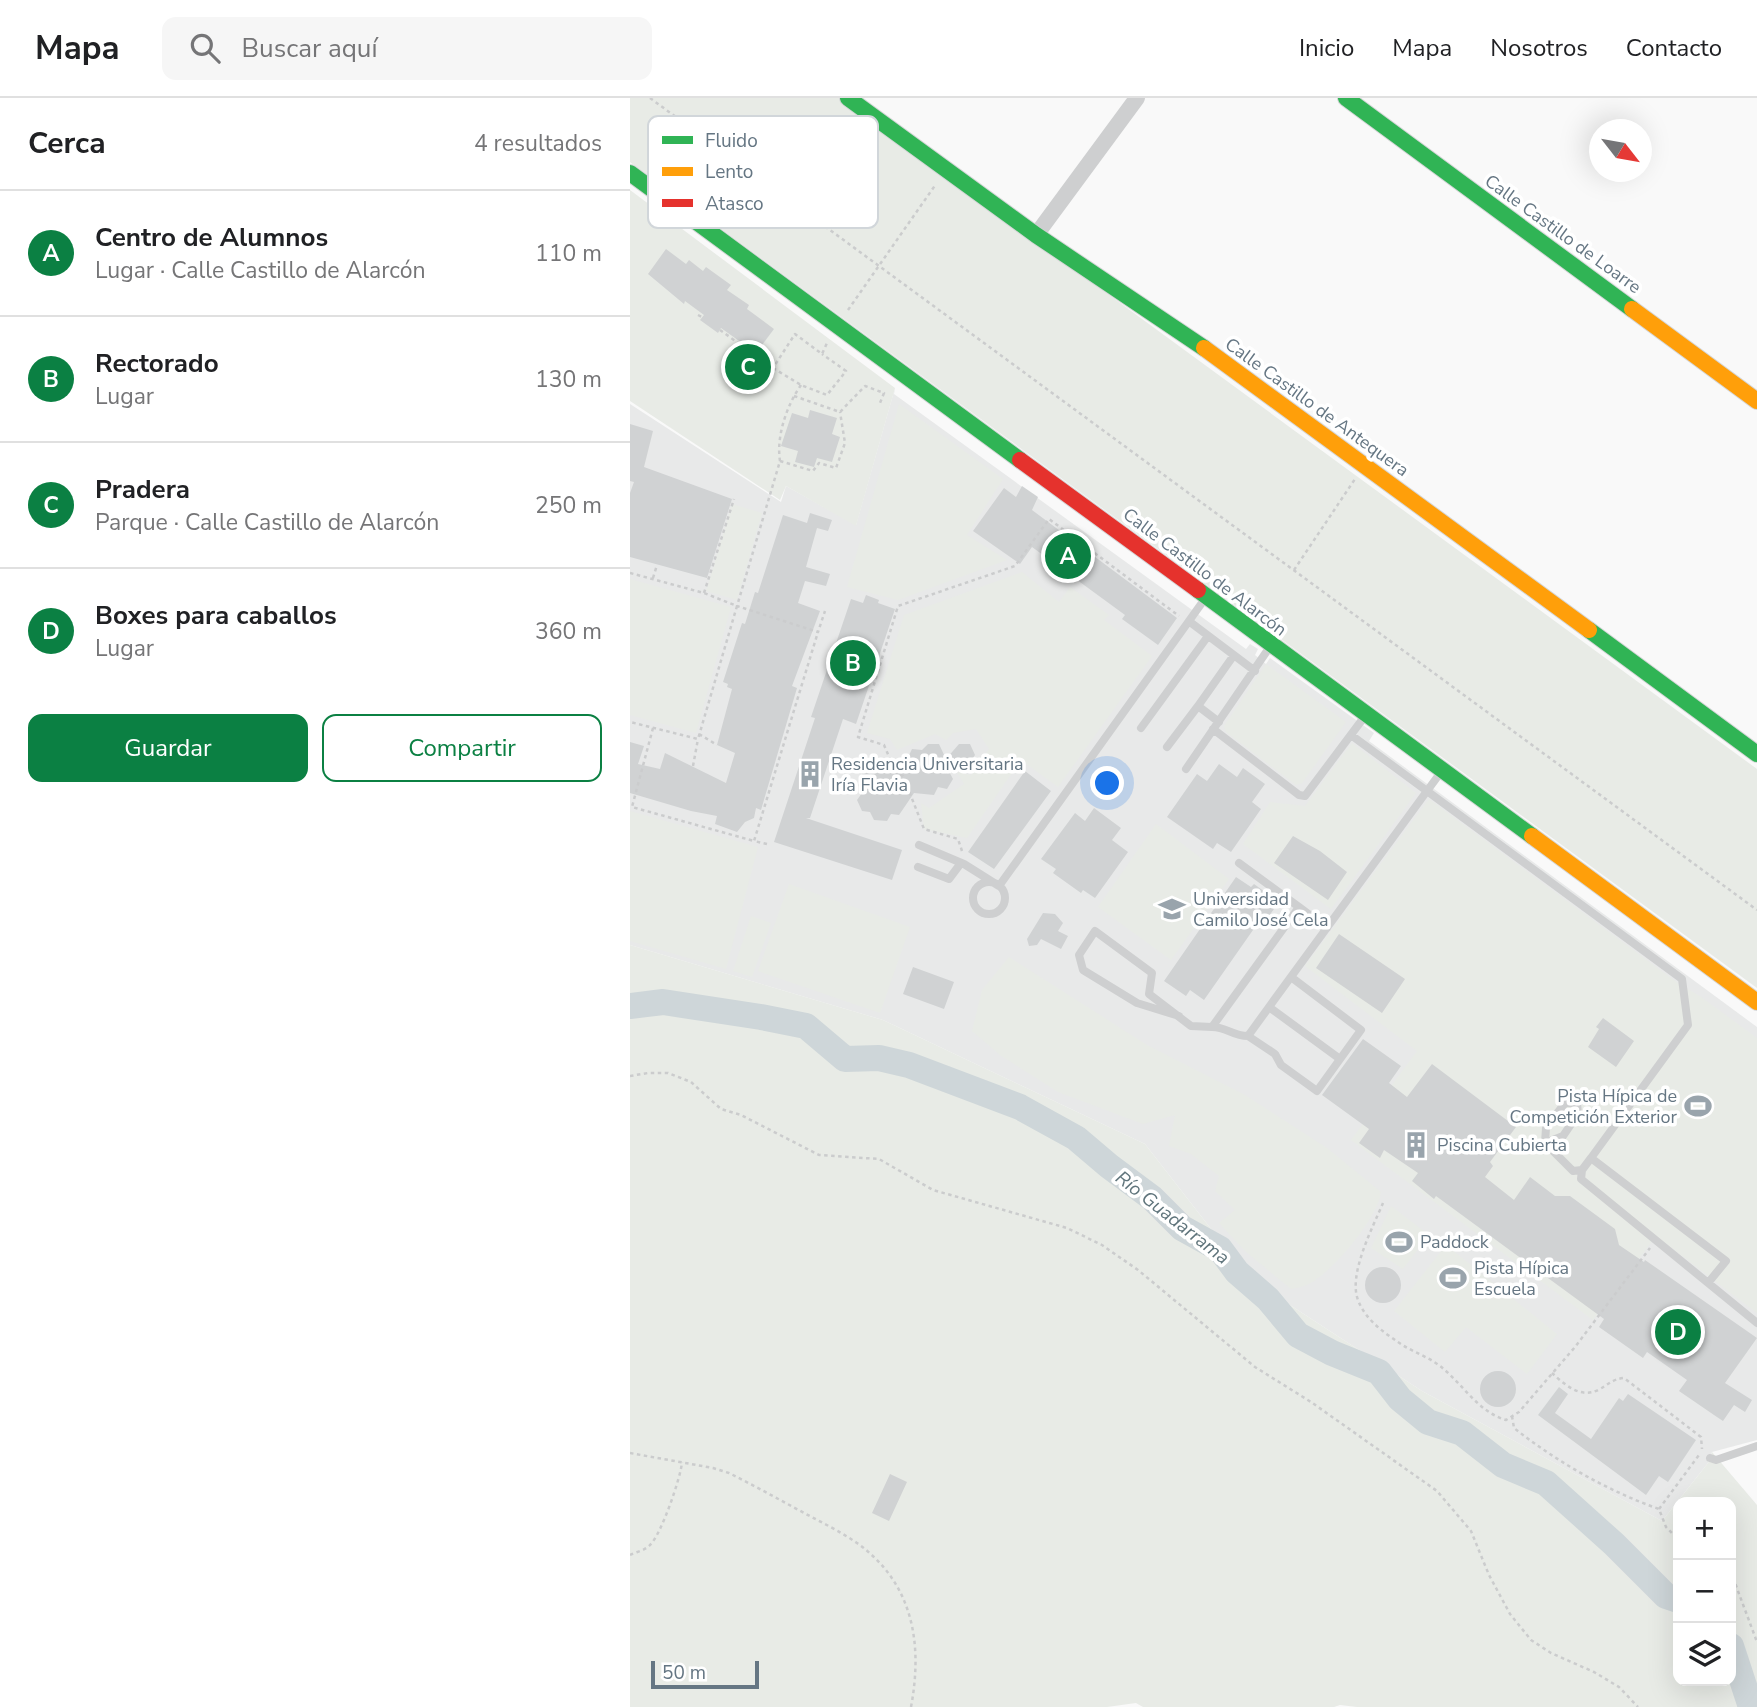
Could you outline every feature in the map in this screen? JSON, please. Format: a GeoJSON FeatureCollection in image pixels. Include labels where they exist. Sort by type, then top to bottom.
{"type":"FeatureCollection","features":[{"type":"Feature","properties":{"kind":"street","name":"Calle Castillo de Antequera"},"geometry":{"type":"LineString","coordinates":[[848,98],[873,116]]}},
{"type":"Feature","properties":{"kind":"street"},"geometry":{"type":"LineString","coordinates":[[1036,235],[1137,98]]}},
{"type":"Feature","properties":{"kind":"street","name":"Calle Castillo de Loarre"},"geometry":{"type":"LineString","coordinates":[[1346,98],[1757,401]]}},
{"type":"Feature","properties":{"kind":"street","name":"Calle Castillo de Antequera"},"geometry":{"type":"LineString","coordinates":[[878,120],[1036,235],[1196,342],[1757,754]]}},
{"type":"Feature","properties":{"kind":"street","name":"Calle Castillo de Alarcón"},"geometry":{"type":"LineString","coordinates":[[630,173],[648,186]]}},
{"type":"Feature","properties":{"kind":"street","name":"Calle Castillo de Alarcón"},"geometry":{"type":"LineString","coordinates":[[706,228],[1757,1002]]}},
{"type":"Feature","properties":{"kind":"lane"},"geometry":{"type":"LineString","coordinates":[[919,845],[962,859],[999,886],[1190,622],[1205,597]]}},
{"type":"Feature","properties":{"kind":"lane"},"geometry":{"type":"LineString","coordinates":[[1190,622],[1255,671]]}},
{"type":"Feature","properties":{"kind":"lane"},"geometry":{"type":"LineString","coordinates":[[1141,728],[1208,636]]}},
{"type":"Feature","properties":{"kind":"lane"},"geometry":{"type":"LineString","coordinates":[[1186,769],[1271,645]]}},
{"type":"Feature","properties":{"kind":"lane"},"geometry":{"type":"LineString","coordinates":[[1167,747],[1234,655]]}},
{"type":"Feature","properties":{"kind":"lane"},"geometry":{"type":"LineString","coordinates":[[1198,706],[1216,725],[1299,795],[1305,796],[1365,715]]}},
{"type":"Feature","properties":{"kind":"lane"},"geometry":{"type":"LineString","coordinates":[[1351,736],[1682,979],[1688,1025],[1591,1157],[1582,1170],[1581,1179],[1757,1323]]}},
{"type":"Feature","properties":{"kind":"lane"},"geometry":{"type":"LineString","coordinates":[[1248,1035],[1442,771]]}},
{"type":"Feature","properties":{"kind":"lane"},"geometry":{"type":"LineString","coordinates":[[918,867],[949,879],[962,859]]}},
{"type":"Feature","properties":{"kind":"lane"},"geometry":{"type":"LineString","coordinates":[[1239,863],[1327,928]]}},
{"type":"Feature","properties":{"kind":"lane"},"geometry":{"type":"LineString","coordinates":[[1212,1027],[1299,907]]}},
{"type":"Feature","properties":{"kind":"lane"},"geometry":{"type":"LineString","coordinates":[[1179,1017],[1137,1003],[1083,970],[1079,955],[1096,931],[1153,973],[1149,994],[1179,1017],[1191,1027],[1223,1027],[1235,1036],[1248,1035],[1275,1055],[1281,1065],[1317,1091],[1361,1030],[1291,976]]}},
{"type":"Feature","properties":{"kind":"lane"},"geometry":{"type":"LineString","coordinates":[[1269,1007],[1340,1059]]}},
{"type":"Feature","properties":{"kind":"lane"},"geometry":{"type":"LineString","coordinates":[[1545,1143],[1563,1136],[1578,1114],[1577,1103],[1565,1103],[1546,1128],[1545,1143],[1573,1171],[1582,1170]]}},
{"type":"Feature","properties":{"kind":"lane"},"geometry":{"type":"LineString","coordinates":[[1591,1157],[1726,1261],[1709,1283]]}},
{"type":"Feature","properties":{"kind":"lane"},"geometry":{"type":"LineString","coordinates":[[1710,1458],[1716,1460],[1757,1446]]}},
{"type":"Feature","properties":{"kind":"path"},"geometry":{"type":"LineString","coordinates":[[650,98],[675,116]]}},
{"type":"Feature","properties":{"kind":"path"},"geometry":{"type":"LineString","coordinates":[[838,324],[947,169]]}},
{"type":"Feature","properties":{"kind":"path"},"geometry":{"type":"LineString","coordinates":[[827,228],[1757,910]]}},
{"type":"Feature","properties":{"kind":"path"},"geometry":{"type":"LineString","coordinates":[[698,315],[702,317]]}},
{"type":"Feature","properties":{"kind":"path"},"geometry":{"type":"LineString","coordinates":[[720,330],[772,368],[800,385],[827,396],[846,371],[795,334],[772,368]]}},
{"type":"Feature","properties":{"kind":"path"},"geometry":{"type":"LineString","coordinates":[[822,354],[829,340]]}},
{"type":"Feature","properties":{"kind":"path"},"geometry":{"type":"LineString","coordinates":[[692,766],[699,734],[780,461],[779,441],[793,396],[800,385]]}},
{"type":"Feature","properties":{"kind":"path"},"geometry":{"type":"LineString","coordinates":[[840,412],[865,386],[884,393],[880,403]]}},
{"type":"Feature","properties":{"kind":"path"},"geometry":{"type":"LineString","coordinates":[[793,396],[840,412]]}},
{"type":"Feature","properties":{"kind":"path"},"geometry":{"type":"LineString","coordinates":[[780,461],[813,471],[819,463],[836,468],[845,443],[840,412]]}},
{"type":"Feature","properties":{"kind":"path"},"geometry":{"type":"LineString","coordinates":[[1293,570],[1364,465]]}},
{"type":"Feature","properties":{"kind":"path"},"geometry":{"type":"LineString","coordinates":[[704,593],[734,499]]}},
{"type":"Feature","properties":{"kind":"path"},"geometry":{"type":"LineString","coordinates":[[962,859],[958,839],[924,829],[903,776],[897,773],[884,745],[858,737],[898,606],[1015,566],[1049,519],[1190,622]]}},
{"type":"Feature","properties":{"kind":"path"},"geometry":{"type":"LineString","coordinates":[[653,579],[657,565]]}},
{"type":"Feature","properties":{"kind":"path"},"geometry":{"type":"LineString","coordinates":[[630,573],[704,593],[818,632]]}},
{"type":"Feature","properties":{"kind":"path"},"geometry":{"type":"LineString","coordinates":[[754,841],[825,611]]}},
{"type":"Feature","properties":{"kind":"path"},"geometry":{"type":"LineString","coordinates":[[630,722],[698,739]]}},
{"type":"Feature","properties":{"kind":"path"},"geometry":{"type":"LineString","coordinates":[[653,728],[632,807],[767,844]]}},
{"type":"Feature","properties":{"kind":"path"},"geometry":{"type":"LineString","coordinates":[[699,734],[717,746]]}},
{"type":"Feature","properties":{"kind":"path"},"geometry":{"type":"LineString","coordinates":[[630,1076],[668,1073],[691,1082],[721,1109],[741,1115],[819,1155],[879,1159],[933,1190],[1067,1228],[1101,1245],[1138,1270],[1255,1367],[1311,1402],[1437,1491],[1471,1531],[1489,1575],[1510,1614],[1531,1640],[1619,1687],[1638,1707]]}},
{"type":"Feature","properties":{"kind":"path"},"geometry":{"type":"LineString","coordinates":[[1384,1203],[1363,1248],[1357,1278],[1357,1300],[1378,1328],[1403,1345],[1426,1355],[1455,1378],[1471,1397],[1496,1417],[1506,1420],[1519,1412],[1575,1347],[1656,1240]]}},
{"type":"Feature","properties":{"kind":"path"},"geometry":{"type":"LineString","coordinates":[[1552,1373],[1573,1390],[1584,1392],[1593,1392],[1613,1379],[1624,1378],[1701,1437],[1701,1452],[1659,1509]]}},
{"type":"Feature","properties":{"kind":"path"},"geometry":{"type":"LineString","coordinates":[[1512,1416],[1514,1428],[1540,1448],[1632,1499],[1659,1509],[1666,1527],[1673,1534]]}},
{"type":"Feature","properties":{"kind":"path"},"geometry":{"type":"LineString","coordinates":[[630,1453],[713,1468],[745,1481],[857,1542],[887,1569],[902,1591],[912,1627],[916,1675],[911,1707]]}},
{"type":"Feature","properties":{"kind":"path"},"geometry":{"type":"LineString","coordinates":[[630,1555],[650,1546],[681,1473],[682,1462]]}},
{"type":"Feature","properties":{"kind":"path"},"geometry":{"type":"LineString","coordinates":[[1736,1586],[1757,1642]]}},
{"type":"Feature","properties":{"kind":"shaded area"},"geometry":{"type":"Polygon","coordinates":[[[630,98],[840,98],[865,116],[648,116],[648,175],[630,162],[630,98]]]}},
{"type":"Feature","properties":{"kind":"shaded area"},"geometry":{"type":"Polygon","coordinates":[[[878,126],[1757,769],[1757,988],[720,228],[878,228],[878,126]]]}},
{"type":"Feature","properties":{"kind":"shaded area"},"geometry":{"type":"Polygon","coordinates":[[[630,190],[648,203],[648,228],[681,228],[895,388],[856,526],[786,486],[780,500],[630,401],[630,190]]]}},
{"type":"Feature","properties":{"kind":"shaded area","name":"Universidad Camilo José Cela"},"geometry":{"type":"Polygon","coordinates":[[[895,388],[894,394],[1246,649],[1250,644],[1258,649],[1255,655],[1266,664],[1270,658],[1374,733],[1369,741],[1757,1027],[1757,1440],[1712,1452],[1708,1463],[1681,1497],[1673,1497],[1673,1507],[1662,1521],[1422,1391],[1250,1279],[1145,1144],[883,1020],[630,945],[630,404],[781,502],[786,486],[856,525],[895,388]]]}},
{"type":"Feature","properties":{"kind":"shaded area"},"geometry":{"type":"Polygon","coordinates":[[[899,404],[1003,479],[967,535],[1007,560],[898,600],[847,587],[899,404]]]}},
{"type":"Feature","properties":{"kind":"shaded area"},"geometry":{"type":"Polygon","coordinates":[[[732,504],[762,513],[737,600],[706,591],[732,504]]]}},
{"type":"Feature","properties":{"kind":"shaded area"},"geometry":{"type":"Polygon","coordinates":[[[1022,572],[1059,602],[1070,587],[1109,615],[1104,620],[1152,656],[1058,787],[1021,760],[967,838],[924,829],[921,803],[929,808],[964,784],[957,772],[971,775],[989,749],[976,729],[953,733],[946,740],[935,734],[897,750],[890,739],[867,733],[904,615],[1022,572]]]}},
{"type":"Feature","properties":{"kind":"shaded area"},"geometry":{"type":"Polygon","coordinates":[[[630,579],[731,607],[696,733],[630,715],[630,579]]]}},
{"type":"Feature","properties":{"kind":"shaded area"},"geometry":{"type":"Polygon","coordinates":[[[1266,664],[1346,722],[1302,783],[1296,785],[1226,732],[1224,726],[1266,664]]]}},
{"type":"Feature","properties":{"kind":"shaded area"},"geometry":{"type":"Polygon","coordinates":[[[1352,743],[1416,793],[1331,909],[1243,844],[1270,802],[1305,806],[1352,743]]]}},
{"type":"Feature","properties":{"kind":"shaded area"},"geometry":{"type":"Polygon","coordinates":[[[1429,799],[1757,1038],[1757,1313],[1656,1236],[1593,1320],[1351,1140],[1417,1051],[1305,966],[1429,799]]]}},
{"type":"Feature","properties":{"kind":"shaded area"},"geometry":{"type":"Polygon","coordinates":[[[630,811],[758,847],[726,969],[630,941],[630,811]]]}},
{"type":"Feature","properties":{"kind":"shaded area"},"geometry":{"type":"Polygon","coordinates":[[[1156,824],[1229,879],[1171,960],[1098,907],[1156,824]]]}},
{"type":"Feature","properties":{"kind":"shaded area"},"geometry":{"type":"Polygon","coordinates":[[[789,884],[910,927],[880,1013],[758,971],[789,884]]]}},
{"type":"Feature","properties":{"kind":"shaded area"},"geometry":{"type":"Polygon","coordinates":[[[751,916],[771,923],[752,977],[733,971],[751,916]]]}},
{"type":"Feature","properties":{"kind":"shaded area"},"geometry":{"type":"Polygon","coordinates":[[[630,945],[883,1020],[1145,1144],[1250,1279],[1422,1391],[1662,1521],[1673,1507],[1673,1686],[1736,1686],[1736,1497],[1681,1497],[1708,1463],[1712,1452],[1757,1505],[1757,1707],[1143,1707],[1136,1703],[1107,1707],[630,1707],[630,945]]]}},
{"type":"Feature","properties":{"kind":"shaded area"},"geometry":{"type":"Polygon","coordinates":[[[1009,957],[1147,1045],[1245,1095],[1327,1148],[1381,1192],[1372,1216],[1340,1258],[1317,1279],[1291,1289],[1245,1251],[1219,1223],[1235,1210],[1215,1191],[1219,1176],[1191,1154],[1169,1146],[1175,1115],[1143,1124],[1058,1092],[1000,1055],[972,1031],[982,990],[1009,957]]]}},
{"type":"Feature","properties":{"kind":"shaded area","name":"Paddock"},"geometry":{"type":"Polygon","coordinates":[[[1391,1206],[1429,1235],[1403,1269],[1371,1248],[1391,1206]]]}},
{"type":"Feature","properties":{"kind":"shaded area","name":"Pista Hípica Escuela"},"geometry":{"type":"Polygon","coordinates":[[[1446,1245],[1557,1334],[1527,1374],[1466,1327],[1445,1352],[1394,1311],[1446,1245]]]}},
{"type":"Feature","properties":{"kind":"building"},"geometry":{"type":"Polygon","coordinates":[[[666,249],[686,264],[689,260],[703,271],[706,267],[731,285],[727,290],[749,305],[747,309],[774,329],[756,353],[721,328],[718,333],[700,320],[704,315],[685,301],[684,304],[648,274],[666,249]]]}},
{"type":"Feature","properties":{"kind":"building"},"geometry":{"type":"Polygon","coordinates":[[[810,410],[837,418],[832,434],[840,437],[832,462],[817,458],[814,467],[795,462],[798,451],[781,446],[792,413],[808,418],[810,410]]]}},
{"type":"Feature","properties":{"kind":"building"},"geometry":{"type":"Polygon","coordinates":[[[630,424],[653,431],[644,467],[732,499],[707,578],[630,557],[630,493],[634,482],[630,481],[630,424]]]}},
{"type":"Feature","properties":{"kind":"building"},"geometry":{"type":"Polygon","coordinates":[[[1022,486],[1038,497],[1032,510],[1177,618],[1158,645],[1122,619],[1125,615],[1032,547],[1020,564],[973,531],[1004,488],[1016,497],[1022,486]]]}},
{"type":"Feature","properties":{"kind":"building"},"geometry":{"type":"Polygon","coordinates":[[[810,513],[832,520],[828,531],[817,528],[806,567],[830,574],[826,586],[805,581],[798,603],[820,611],[792,686],[797,688],[761,810],[756,808],[754,818],[745,822],[737,832],[715,824],[717,816],[630,793],[630,742],[644,746],[638,764],[660,769],[665,753],[726,783],[735,753],[717,745],[732,689],[723,682],[742,623],[745,624],[755,592],[758,593],[783,515],[807,523],[810,513]]]}},
{"type":"Feature","properties":{"kind":"building"},"geometry":{"type":"Polygon","coordinates":[[[866,595],[895,609],[856,724],[843,719],[810,818],[806,818],[902,850],[892,880],[774,842],[815,718],[811,717],[851,599],[863,603],[866,595]]]}},
{"type":"Feature","properties":{"kind":"building"},"geometry":{"type":"Polygon","coordinates":[[[928,744],[939,744],[946,759],[959,744],[970,744],[975,755],[968,765],[945,764],[953,779],[947,789],[938,787],[934,795],[914,793],[899,815],[891,814],[887,821],[874,820],[870,812],[862,811],[857,800],[862,793],[858,785],[864,778],[860,770],[867,761],[880,761],[884,769],[902,770],[912,749],[922,750],[928,744]]]}},
{"type":"Feature","properties":{"kind":"building"},"geometry":{"type":"Polygon","coordinates":[[[1219,764],[1237,777],[1243,768],[1265,784],[1252,802],[1261,809],[1231,852],[1217,843],[1213,849],[1167,817],[1197,774],[1207,781],[1219,764]]]}},
{"type":"Feature","properties":{"kind":"building"},"geometry":{"type":"Polygon","coordinates":[[[1025,771],[1051,791],[994,869],[968,852],[1025,771]]]}},
{"type":"Feature","properties":{"kind":"building"},"geometry":{"type":"Polygon","coordinates":[[[1094,808],[1121,828],[1112,840],[1128,852],[1095,898],[1083,890],[1081,893],[1053,873],[1056,869],[1041,859],[1075,813],[1085,821],[1094,808]]]}},
{"type":"Feature","properties":{"kind":"building"},"geometry":{"type":"Polygon","coordinates":[[[1293,836],[1320,851],[1347,872],[1328,900],[1274,863],[1293,836]]]}},
{"type":"Feature","properties":{"kind":"building"},"geometry":{"type":"Polygon","coordinates":[[[1236,877],[1265,892],[1261,899],[1274,909],[1264,923],[1260,920],[1204,1000],[1190,990],[1186,996],[1164,981],[1236,877]]]}},
{"type":"Feature","properties":{"kind":"building"},"geometry":{"type":"Polygon","coordinates":[[[1043,913],[1055,914],[1063,923],[1058,931],[1068,936],[1061,949],[1041,939],[1037,945],[1029,946],[1027,939],[1043,913]]]}},
{"type":"Feature","properties":{"kind":"building"},"geometry":{"type":"Polygon","coordinates":[[[1339,934],[1405,979],[1382,1013],[1316,968],[1339,934]]]}},
{"type":"Feature","properties":{"kind":"building"},"geometry":{"type":"Polygon","coordinates":[[[913,967],[954,982],[944,1009],[903,994],[913,967]]]}},
{"type":"Feature","properties":{"kind":"building"},"geometry":{"type":"Polygon","coordinates":[[[1603,1018],[1634,1041],[1616,1067],[1588,1047],[1603,1018]]]}},
{"type":"Feature","properties":{"kind":"building"},"geometry":{"type":"Polygon","coordinates":[[[1363,1039],[1401,1066],[1389,1083],[1407,1097],[1432,1064],[1516,1127],[1490,1162],[1493,1166],[1485,1177],[1514,1200],[1530,1177],[1555,1196],[1570,1196],[1615,1229],[1619,1245],[1757,1338],[1725,1383],[1752,1400],[1745,1412],[1734,1405],[1723,1421],[1679,1391],[1687,1380],[1647,1352],[1643,1358],[1599,1327],[1604,1319],[1412,1181],[1418,1173],[1384,1150],[1380,1158],[1359,1143],[1369,1129],[1322,1095],[1363,1039]]]}},
{"type":"Feature","properties":{"kind":"building"},"geometry":{"type":"Polygon","coordinates":[[[1383,1267],[1396,1272],[1401,1285],[1396,1298],[1383,1303],[1370,1298],[1365,1285],[1370,1272],[1383,1267]]]}},
{"type":"Feature","properties":{"kind":"building"},"geometry":{"type":"Polygon","coordinates":[[[1498,1371],[1510,1377],[1516,1389],[1510,1401],[1498,1407],[1486,1401],[1480,1389],[1486,1377],[1498,1371]]]}},
{"type":"Feature","properties":{"kind":"building"},"geometry":{"type":"Polygon","coordinates":[[[1559,1387],[1568,1394],[1555,1413],[1591,1439],[1619,1398],[1623,1401],[1628,1394],[1696,1440],[1668,1482],[1659,1476],[1646,1495],[1538,1415],[1559,1387]]]}},
{"type":"Feature","properties":{"kind":"building"},"geometry":{"type":"Polygon","coordinates":[[[890,1474],[907,1482],[889,1521],[872,1513],[890,1474]]]}},
{"type":"Feature","properties":{"kind":"waterway","name":"Río Guadarrama"},"geometry":{"type":"LineString","coordinates":[[630,1006],[663,1002],[806,1026],[845,1059],[879,1058],[909,1065],[1020,1107],[1076,1138],[1152,1198],[1182,1228],[1220,1249],[1237,1272],[1268,1299],[1298,1335],[1332,1353],[1379,1372],[1400,1399],[1428,1422],[1462,1433],[1503,1465],[1546,1483],[1614,1544],[1666,1596],[1673,1598]]}},
{"type":"Feature","properties":{"kind":"waterway","name":"Río Guadarrama"},"geometry":{"type":"LineString","coordinates":[[1736,1661],[1751,1707]]}},
{"type":"Feature","properties":{"kind":"traffic: fast"},"geometry":{"type":"LineString","coordinates":[[848,98],[873,116]]}},
{"type":"Feature","properties":{"kind":"traffic: fast"},"geometry":{"type":"LineString","coordinates":[[1346,98],[1632,309]]}},
{"type":"Feature","properties":{"kind":"traffic: fast"},"geometry":{"type":"LineString","coordinates":[[878,120],[1036,235],[1204,348]]}},
{"type":"Feature","properties":{"kind":"traffic: fast"},"geometry":{"type":"LineString","coordinates":[[630,173],[648,186]]}},
{"type":"Feature","properties":{"kind":"traffic: fast"},"geometry":{"type":"LineString","coordinates":[[705,228],[1020,460]]}},
{"type":"Feature","properties":{"kind":"traffic: fast"},"geometry":{"type":"LineString","coordinates":[[1198,590],[1532,836]]}},
{"type":"Feature","properties":{"kind":"traffic: fast"},"geometry":{"type":"LineString","coordinates":[[1589,630],[1757,754]]}},
{"type":"Feature","properties":{"kind":"traffic: slow"},"geometry":{"type":"LineString","coordinates":[[1632,309],[1757,401]]}},
{"type":"Feature","properties":{"kind":"traffic: slow"},"geometry":{"type":"LineString","coordinates":[[1204,348],[1589,630]]}},
{"type":"Feature","properties":{"kind":"traffic: slow"},"geometry":{"type":"LineString","coordinates":[[1532,836],[1757,1002]]}},
{"type":"Feature","properties":{"kind":"traffic: jam"},"geometry":{"type":"LineString","coordinates":[[1020,460],[1198,590]]}},
{"type":"Feature","properties":{"kind":"place","name":"Pradera"},"geometry":{"type":"Point","coordinates":[748,367]}},
{"type":"Feature","properties":{"kind":"place","name":"Centro de Alumnos"},"geometry":{"type":"Point","coordinates":[1068,556]}},
{"type":"Feature","properties":{"kind":"place","name":"Rectorado"},"geometry":{"type":"Point","coordinates":[853,663]}},
{"type":"Feature","properties":{"kind":"place","name":"Residencia Universitaria Iría Flavia"},"geometry":{"type":"Point","coordinates":[810,774]}},
{"type":"Feature","properties":{"kind":"place","name":"Universidad Camilo José Cela"},"geometry":{"type":"Point","coordinates":[1172,909]}},
{"type":"Feature","properties":{"kind":"place","name":"Pista Hípica de Competición Exterior"},"geometry":{"type":"Point","coordinates":[1698,1106]}},
{"type":"Feature","properties":{"kind":"place","name":"Piscina Cubierta"},"geometry":{"type":"Point","coordinates":[1416,1145]}},
{"type":"Feature","properties":{"kind":"place","name":"Paddock"},"geometry":{"type":"Point","coordinates":[1399,1242]}},
{"type":"Feature","properties":{"kind":"place","name":"Pista Hípica Escuela"},"geometry":{"type":"Point","coordinates":[1453,1278]}},
{"type":"Feature","properties":{"kind":"place","name":"Boxes para caballos"},"geometry":{"type":"Point","coordinates":[1678,1332]}}]}
